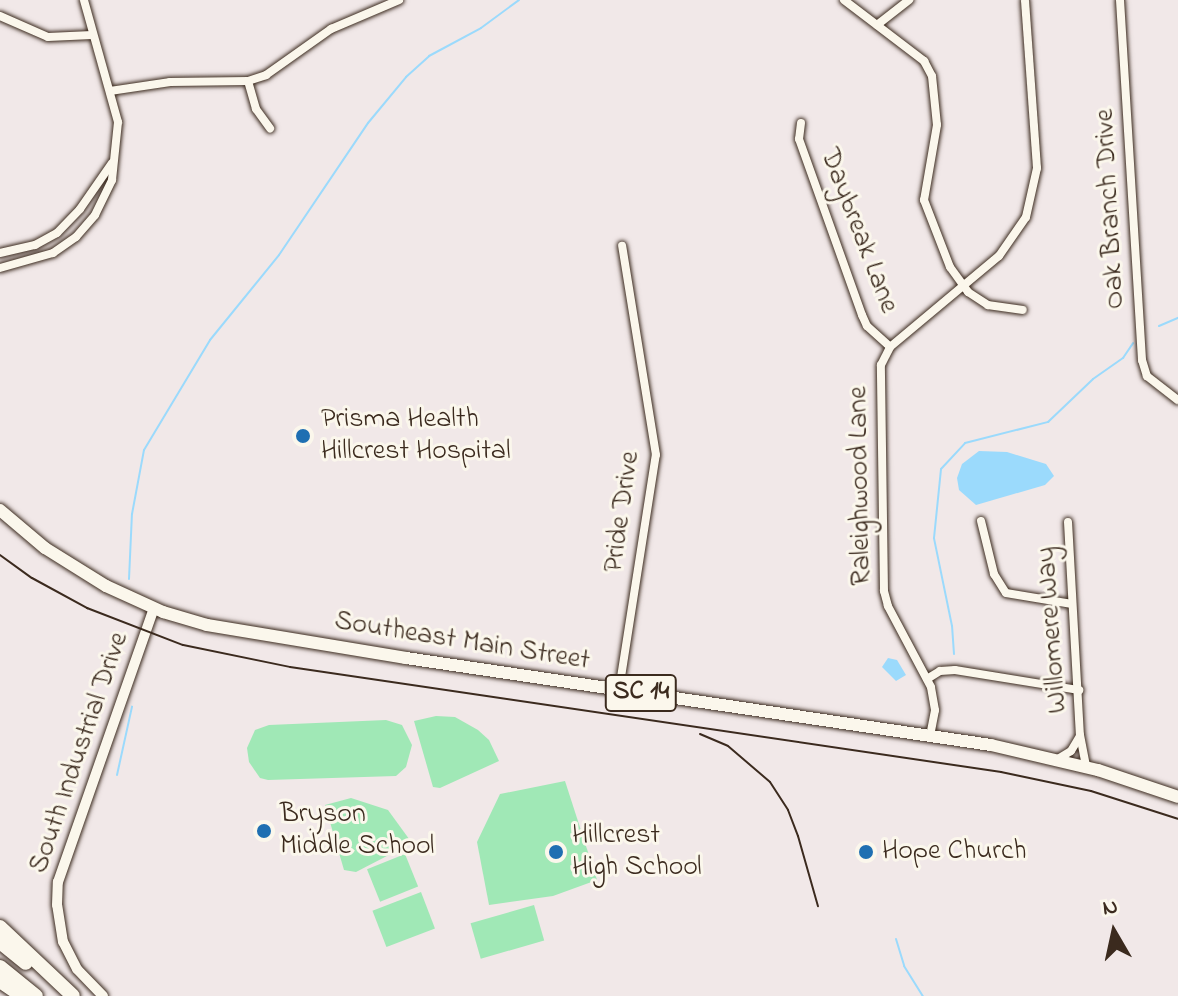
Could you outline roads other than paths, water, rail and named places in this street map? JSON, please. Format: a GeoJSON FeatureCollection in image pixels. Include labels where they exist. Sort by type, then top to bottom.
{"type":"FeatureCollection","features":[{"type":"Feature","properties":{"kind":"highway"},"geometry":{"type":"LineString","coordinates":[[0,927],[73,996]]}},
{"type":"Feature","properties":{"kind":"highway"},"geometry":{"type":"LineString","coordinates":[[0,942],[66,996]]}},
{"type":"Feature","properties":{"kind":"highway"},"geometry":{"type":"LineString","coordinates":[[0,967],[36,996]]}},
{"type":"Feature","properties":{"kind":"highway"},"geometry":{"type":"LineString","coordinates":[[0,981],[22,996]]}},
{"type":"Feature","properties":{"kind":"main road","name":"Southeast Main Street"},"geometry":{"type":"LineString","coordinates":[[0,510],[74,568],[154,608],[242,633],[930,736],[1058,759],[1178,797]]}},
{"type":"Feature","properties":{"kind":"street"},"geometry":{"type":"LineString","coordinates":[[0,268],[53,253],[76,237],[103,201],[112,180],[119,130],[84,0]]}},
{"type":"Feature","properties":{"kind":"street"},"geometry":{"type":"LineString","coordinates":[[110,91],[170,82],[248,81],[266,75],[331,29],[399,0]]}},
{"type":"Feature","properties":{"kind":"street"},"geometry":{"type":"LineString","coordinates":[[844,0],[924,61],[932,76],[937,125],[924,200],[941,246],[963,286],[988,305],[1023,310]]}},
{"type":"Feature","properties":{"kind":"street"},"geometry":{"type":"LineString","coordinates":[[877,25],[909,0]]}},
{"type":"Feature","properties":{"kind":"street","name":"Raleighwood Lane"},"geometry":{"type":"LineString","coordinates":[[930,736],[935,710],[927,679],[888,606],[884,591],[881,365],[890,347],[1016,237],[1034,193],[1035,134],[1025,0]]}},
{"type":"Feature","properties":{"kind":"street","name":"Oak Branch Drive"},"geometry":{"type":"LineString","coordinates":[[1120,0],[1142,360],[1147,376],[1178,400]]}},
{"type":"Feature","properties":{"kind":"street"},"geometry":{"type":"LineString","coordinates":[[0,16],[48,37],[92,35]]}},
{"type":"Feature","properties":{"kind":"street"},"geometry":{"type":"LineString","coordinates":[[248,81],[256,109],[270,128]]}},
{"type":"Feature","properties":{"kind":"street","name":"Daybreak Lane"},"geometry":{"type":"LineString","coordinates":[[801,123],[799,139],[862,315],[867,326],[890,347]]}},
{"type":"Feature","properties":{"kind":"street"},"geometry":{"type":"LineString","coordinates":[[0,253],[35,245],[57,233],[80,209],[112,163]]}},
{"type":"Feature","properties":{"kind":"street","name":"Pride Drive"},"geometry":{"type":"LineString","coordinates":[[619,690],[656,455],[622,246]]}},
{"type":"Feature","properties":{"kind":"street"},"geometry":{"type":"LineString","coordinates":[[981,521],[994,574],[1006,593],[1072,604]]}},
{"type":"Feature","properties":{"kind":"street","name":"Willomere Way"},"geometry":{"type":"LineString","coordinates":[[1068,522],[1080,735],[1086,767]]}},
{"type":"Feature","properties":{"kind":"street","name":"South Industrial Drive"},"geometry":{"type":"LineString","coordinates":[[103,996],[77,969],[63,942],[57,905],[58,882],[154,608]]}},
{"type":"Feature","properties":{"kind":"street"},"geometry":{"type":"LineString","coordinates":[[927,679],[940,671],[955,670],[1079,690]]}},
{"type":"Feature","properties":{"kind":"street","name":"Willomere Way"},"geometry":{"type":"LineString","coordinates":[[1058,759],[1071,751],[1080,735]]}},
{"type":"Feature","properties":{"kind":"water"},"geometry":{"type":"Polygon","coordinates":[[[979,451],[1007,452],[1046,464],[1054,476],[1045,485],[976,505],[959,490],[957,478],[962,464],[979,451]]]}},
{"type":"Feature","properties":{"kind":"water"},"geometry":{"type":"Polygon","coordinates":[[[888,658],[897,660],[906,675],[896,681],[882,667],[888,658]]]}},
{"type":"Feature","properties":{"kind":"waterway"},"geometry":{"type":"LineString","coordinates":[[129,579],[132,514],[144,450],[210,340],[279,255],[368,123],[406,77],[429,56],[481,28],[519,0]]}},
{"type":"Feature","properties":{"kind":"waterway"},"geometry":{"type":"LineString","coordinates":[[1159,326],[1178,318]]}},
{"type":"Feature","properties":{"kind":"waterway"},"geometry":{"type":"LineString","coordinates":[[954,654],[952,626],[934,538],[941,469],[965,443],[1048,422],[1093,379],[1123,358],[1133,343]]}},
{"type":"Feature","properties":{"kind":"waterway"},"geometry":{"type":"LineString","coordinates":[[117,775],[132,707]]}},
{"type":"Feature","properties":{"kind":"waterway"},"geometry":{"type":"LineString","coordinates":[[896,939],[904,966],[923,996]]}},
{"type":"Feature","properties":{"kind":"railway"},"geometry":{"type":"LineString","coordinates":[[0,555],[32,578],[87,608],[183,645],[290,667],[1001,772],[1091,791],[1178,819]]}},
{"type":"Feature","properties":{"kind":"railway"},"geometry":{"type":"LineString","coordinates":[[700,734],[728,746],[770,782],[788,810],[818,906]]}},
{"type":"Feature","properties":{"kind":"place","name":"Prisma Health Hillcrest Hospital"},"geometry":{"type":"Point","coordinates":[303,436]}},
{"type":"Feature","properties":{"kind":"place","name":"Bryson Middle School"},"geometry":{"type":"Point","coordinates":[264,831]}},
{"type":"Feature","properties":{"kind":"place","name":"Hillcrest High School"},"geometry":{"type":"Point","coordinates":[556,852]}},
{"type":"Feature","properties":{"kind":"place","name":"Hope Church"},"geometry":{"type":"Point","coordinates":[866,852]}}]}
